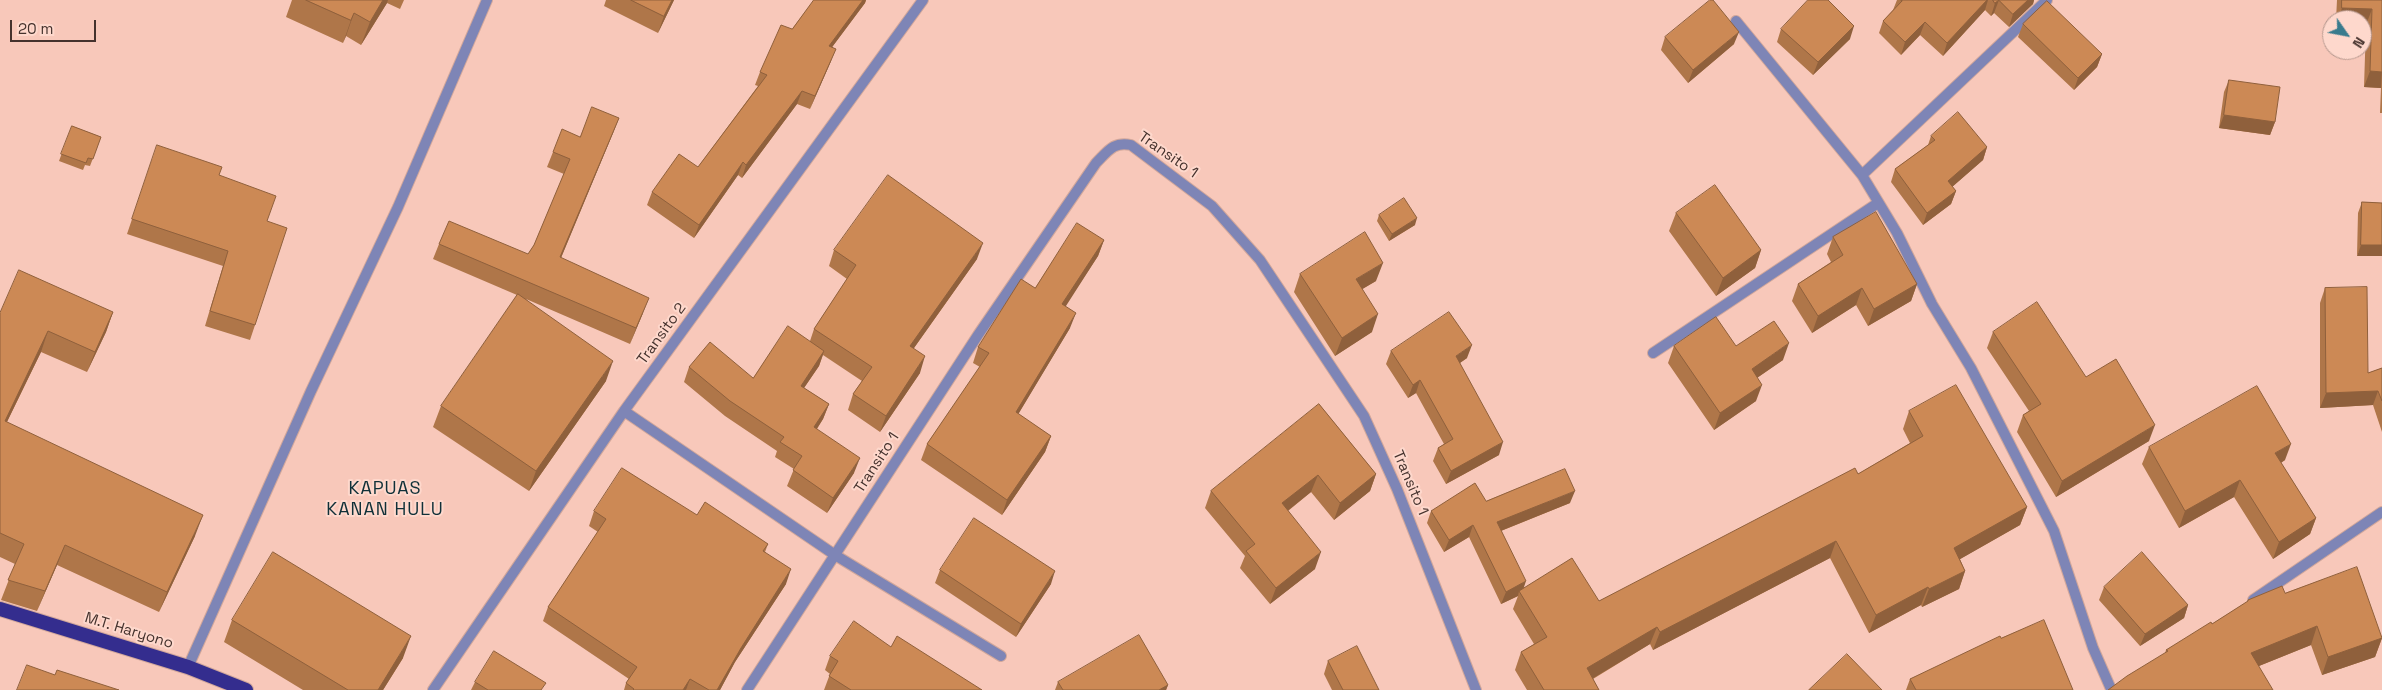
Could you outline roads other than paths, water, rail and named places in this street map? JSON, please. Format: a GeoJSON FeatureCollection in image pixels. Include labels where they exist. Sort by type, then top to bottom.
{"type":"FeatureCollection","features":[{"type":"Feature","properties":{"kind":"highway","name":"M.T. Haryono"},"geometry":{"type":"LineString","coordinates":[[0,609],[188,667],[246,690]]}},
{"type":"Feature","properties":{"kind":"street"},"geometry":{"type":"LineString","coordinates":[[188,667],[311,391],[398,207],[487,0]]}},
{"type":"Feature","properties":{"kind":"street","name":"Transito 2"},"geometry":{"type":"LineString","coordinates":[[433,690],[624,411],[923,0]]}},
{"type":"Feature","properties":{"kind":"street"},"geometry":{"type":"LineString","coordinates":[[1862,175],[2047,0]]}},
{"type":"Feature","properties":{"kind":"street"},"geometry":{"type":"LineString","coordinates":[[1736,21],[1862,175],[1896,233],[1932,304],[1971,368],[2054,531],[2093,648],[2114,688]]}},
{"type":"Feature","properties":{"kind":"street","name":"Transito 1"},"geometry":{"type":"LineString","coordinates":[[747,690],[978,335],[1091,171],[1112,146],[1121,143],[1131,145],[1191,189],[1222,216],[1260,260],[1364,416],[1397,489],[1476,690]]}},
{"type":"Feature","properties":{"kind":"street"},"geometry":{"type":"LineString","coordinates":[[1653,353],[1878,203]]}},
{"type":"Feature","properties":{"kind":"street"},"geometry":{"type":"LineString","coordinates":[[624,411],[835,555],[1002,656]]}},
{"type":"Feature","properties":{"kind":"street"},"geometry":{"type":"LineString","coordinates":[[2247,604],[2382,512]]}},
{"type":"Feature","properties":{"kind":"district","name":"KAPUAS KANAN HULU"},"geometry":{"type":"Point","coordinates":[385,499]}}]}
